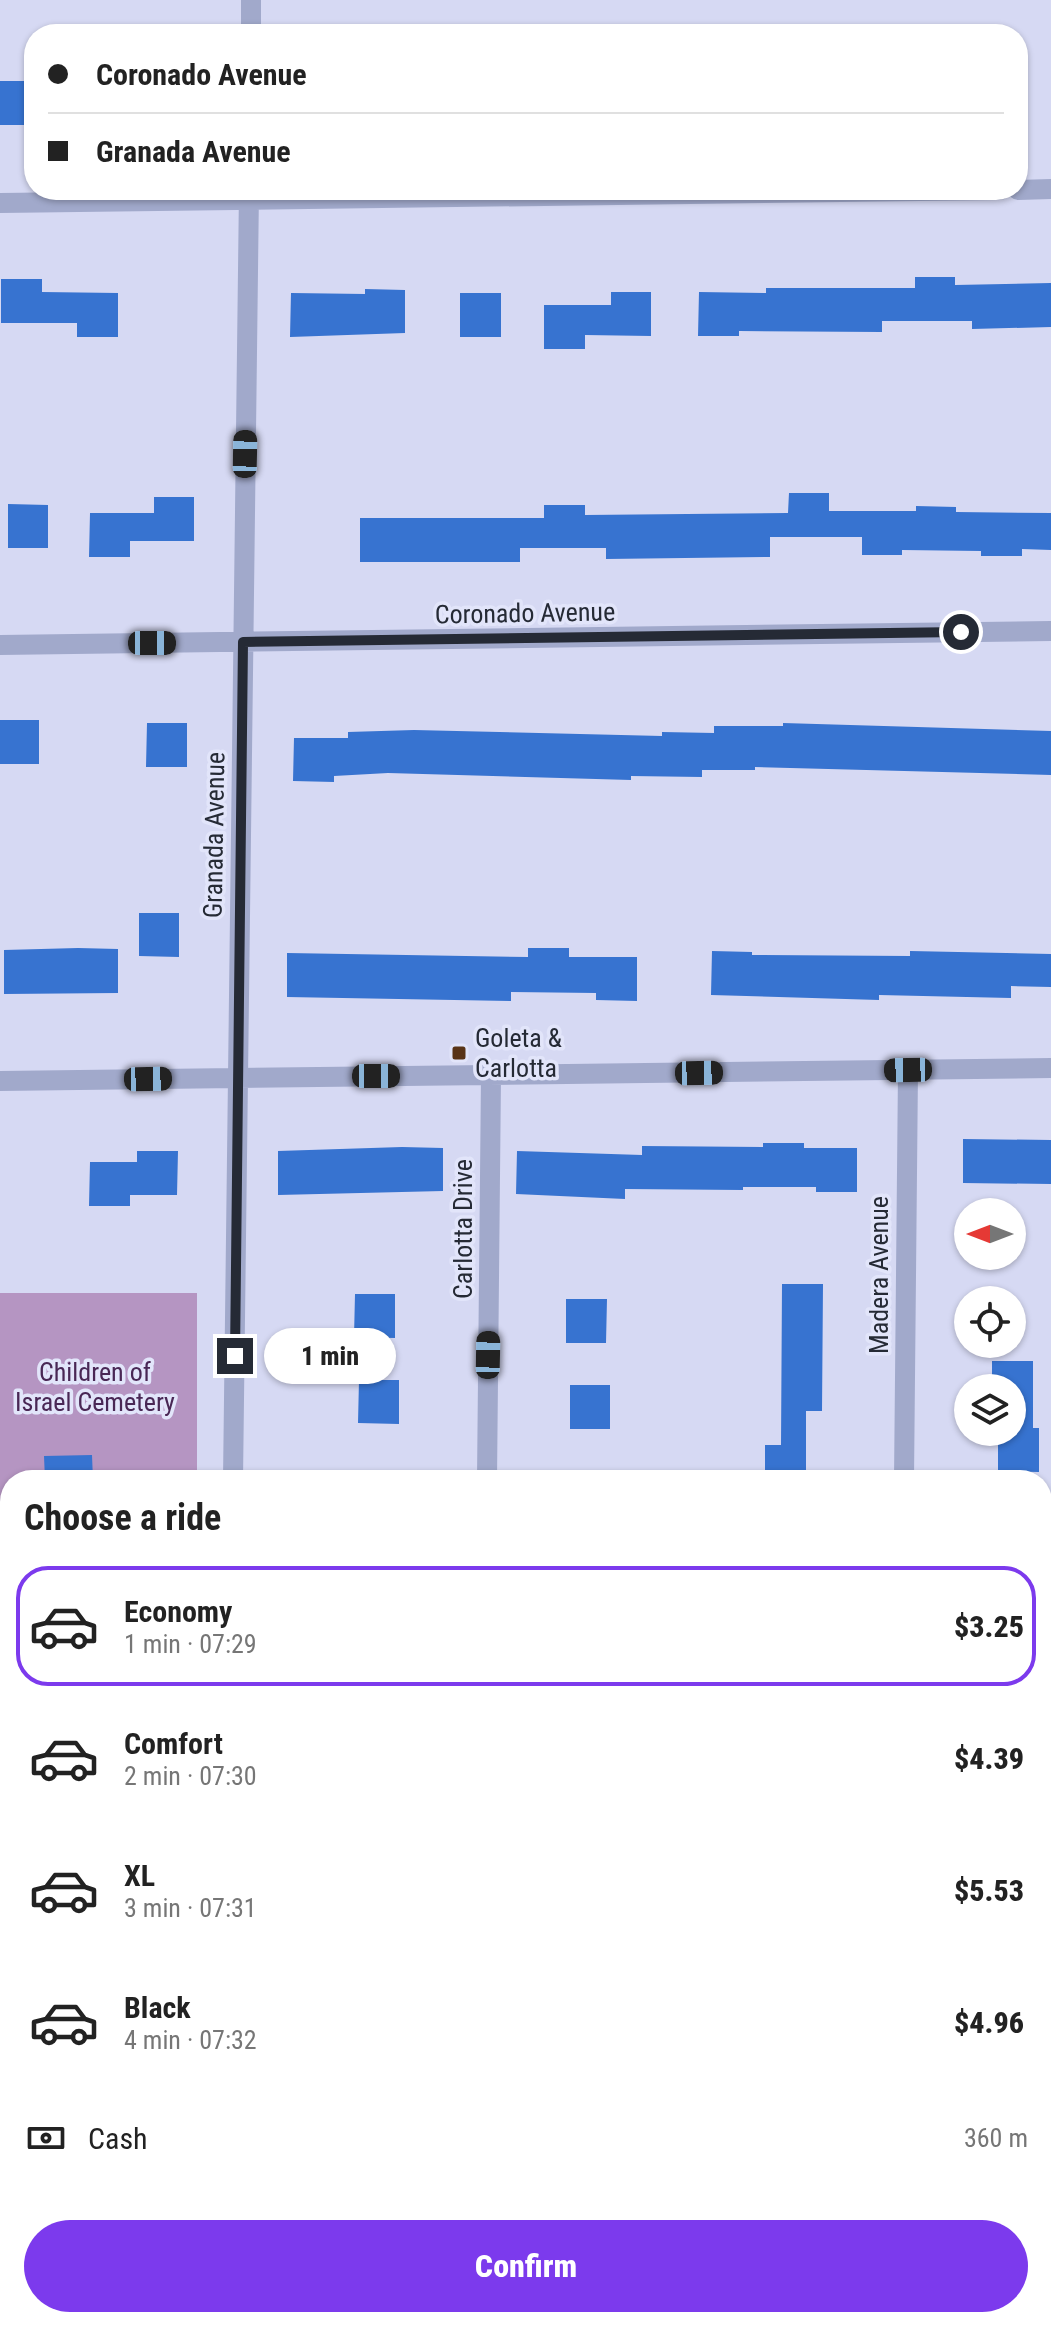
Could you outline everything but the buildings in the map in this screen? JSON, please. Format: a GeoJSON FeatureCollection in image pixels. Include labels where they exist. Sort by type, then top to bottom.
{"type":"FeatureCollection","features":[{"type":"Feature","properties":{"kind":"street"},"geometry":{"type":"LineString","coordinates":[[251,0],[251,24]]}},
{"type":"Feature","properties":{"kind":"street"},"geometry":{"type":"LineString","coordinates":[[1028,190],[1051,189]]}},
{"type":"Feature","properties":{"kind":"street"},"geometry":{"type":"LineString","coordinates":[[0,203],[93,200]]}},
{"type":"Feature","properties":{"kind":"street","name":"Granada Avenue"},"geometry":{"type":"LineString","coordinates":[[233,1470],[249,200]]}},
{"type":"Feature","properties":{"kind":"street","name":"Coronado Avenue"},"geometry":{"type":"LineString","coordinates":[[0,645],[1051,631]]}},
{"type":"Feature","properties":{"kind":"street"},"geometry":{"type":"LineString","coordinates":[[0,1081],[1051,1068]]}},
{"type":"Feature","properties":{"kind":"street","name":"Madera Avenue"},"geometry":{"type":"LineString","coordinates":[[904,1470],[908,1070]]}},
{"type":"Feature","properties":{"kind":"street","name":"Carlotta Drive"},"geometry":{"type":"LineString","coordinates":[[487,1470],[491,1075]]}},
{"type":"Feature","properties":{"kind":"green space","name":"Children of Israel Cemetery"},"geometry":{"type":"Polygon","coordinates":[[[0,1293],[197,1293],[197,1470],[0,1470],[0,1293]]]}},
{"type":"Feature","properties":{"kind":"place","name":"Goleta & Carlotta"},"geometry":{"type":"Point","coordinates":[459,1053]}},
{"type":"Feature","properties":{"kind":"route"},"geometry":{"type":"LineString","coordinates":[[235,1356],[243,642],[961,632]]}}]}
